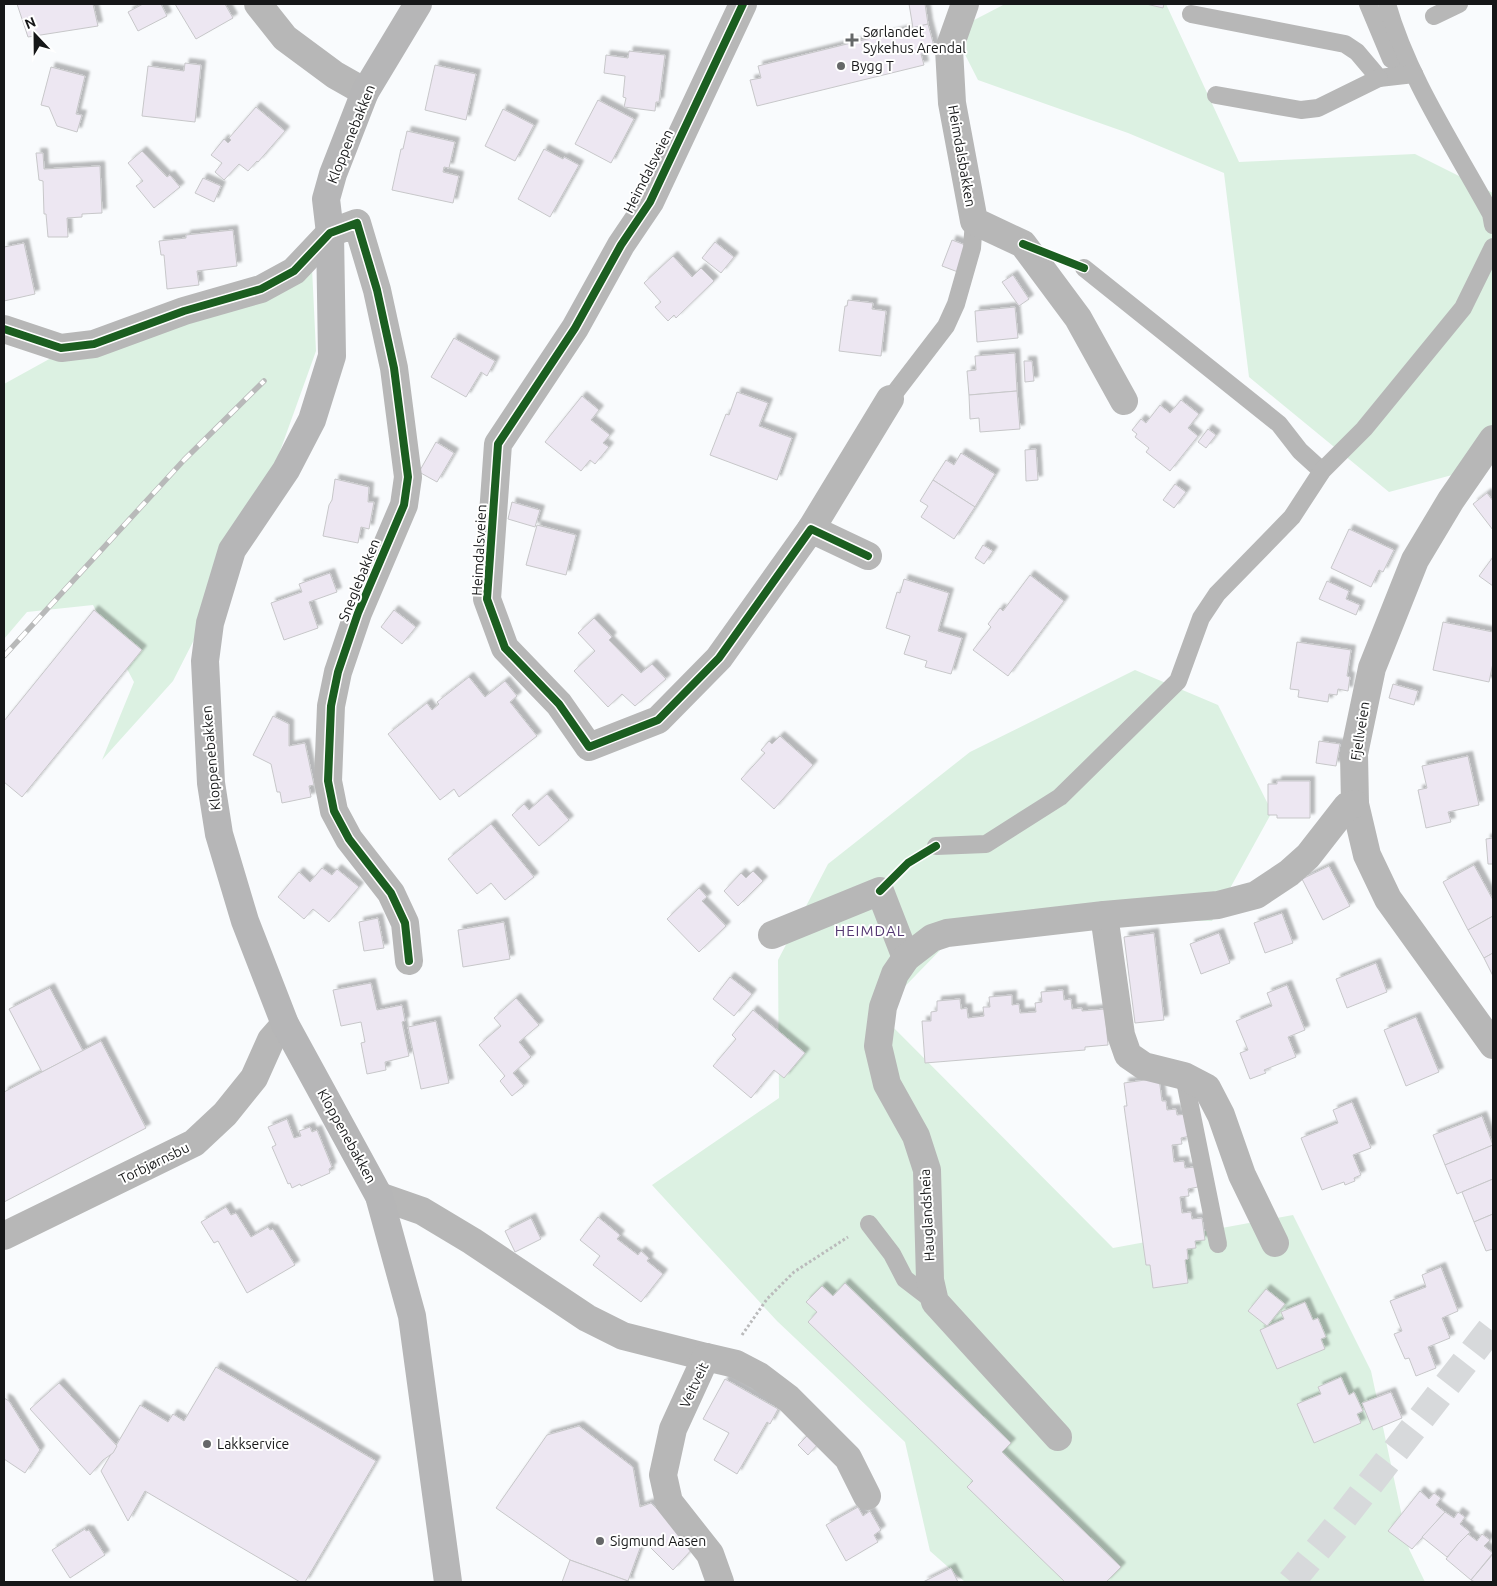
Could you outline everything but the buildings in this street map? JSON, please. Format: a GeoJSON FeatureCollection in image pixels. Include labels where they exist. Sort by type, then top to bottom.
{"type":"FeatureCollection","features":[{"type":"Feature","properties":{"kind":"main road","name":"Kloppenebakken"},"geometry":{"type":"LineString","coordinates":[[418,4],[365,92],[333,174],[326,199],[330,233],[332,356],[312,420],[286,470],[232,550],[210,623],[205,661],[210,783],[219,834],[244,920],[285,1024],[380,1196],[412,1316],[448,1582]]}},
{"type":"Feature","properties":{"kind":"street"},"geometry":{"type":"LineString","coordinates":[[258,4],[286,38],[335,75],[365,92]]}},
{"type":"Feature","properties":{"kind":"street","name":"Heimdalsveien"},"geometry":{"type":"LineString","coordinates":[[743,4],[650,202],[621,245],[575,328],[498,444],[487,599],[505,648],[559,704],[589,747],[658,720],[719,658],[812,529]]}},
{"type":"Feature","properties":{"kind":"street","name":"Heimdalsbakken"},"geometry":{"type":"LineString","coordinates":[[964,4],[949,49],[952,103],[974,221],[1023,244],[1078,318],[1124,401]]}},
{"type":"Feature","properties":{"kind":"street","name":"Sneglebakken"},"geometry":{"type":"LineString","coordinates":[[330,233],[357,222],[377,290],[394,368],[408,477],[404,505],[358,613],[338,672],[330,706],[328,781],[334,811],[349,839],[391,893],[404,923],[409,961]]}},
{"type":"Feature","properties":{"kind":"street"},"geometry":{"type":"LineString","coordinates":[[4,329],[61,348],[94,344],[184,311],[261,289],[294,271],[330,233]]}},
{"type":"Feature","properties":{"kind":"street"},"geometry":{"type":"LineString","coordinates":[[868,556],[812,529],[890,399]]}},
{"type":"Feature","properties":{"kind":"street","name":"Fjellveien"},"geometry":{"type":"LineString","coordinates":[[1493,439],[1451,500],[1415,560],[1372,668],[1354,754],[1355,804],[1367,855],[1388,899],[1493,1045]]}},
{"type":"Feature","properties":{"kind":"street","name":"Hauglandsheia"},"geometry":{"type":"LineString","coordinates":[[1058,1437],[936,1302],[930,1280],[927,1170],[916,1136],[887,1084],[878,1046],[883,1007],[895,974],[906,958],[932,938],[947,933],[1104,915],[1218,905],[1256,895],[1289,873],[1308,856],[1347,806],[1355,804]]}},
{"type":"Feature","properties":{"kind":"street"},"geometry":{"type":"LineString","coordinates":[[772,935],[880,891],[906,958]]}},
{"type":"Feature","properties":{"kind":"street"},"geometry":{"type":"LineString","coordinates":[[1104,915],[1121,1035],[1128,1055],[1144,1066],[1184,1076],[1207,1088],[1221,1115],[1242,1175],[1275,1243]]}},
{"type":"Feature","properties":{"kind":"street","name":"Torbjørnsbu"},"geometry":{"type":"LineString","coordinates":[[4,1236],[194,1143],[225,1114],[254,1078],[271,1040],[285,1024]]}},
{"type":"Feature","properties":{"kind":"street"},"geometry":{"type":"LineString","coordinates":[[380,1196],[422,1211],[472,1241],[587,1318],[623,1336],[714,1359]]}},
{"type":"Feature","properties":{"kind":"street","name":"Veitveit"},"geometry":{"type":"LineString","coordinates":[[720,1582],[710,1554],[669,1502],[662,1475],[673,1429],[714,1359],[736,1364],[759,1376],[788,1398],[848,1458],[867,1496]]}},
{"type":"Feature","properties":{"kind":"lane"},"geometry":{"type":"LineString","coordinates":[[1368,4],[1391,59],[1414,74]]}},
{"type":"Feature","properties":{"kind":"lane"},"geometry":{"type":"LineString","coordinates":[[1387,4],[1414,74],[1493,217]]}},
{"type":"Feature","properties":{"kind":"lane"},"geometry":{"type":"LineString","coordinates":[[1434,16],[1459,4]]}},
{"type":"Feature","properties":{"kind":"lane"},"geometry":{"type":"LineString","coordinates":[[1191,14],[1345,44],[1357,52],[1379,78]]}},
{"type":"Feature","properties":{"kind":"lane"},"geometry":{"type":"LineString","coordinates":[[1216,95],[1301,110],[1318,108],[1379,78],[1414,74]]}},
{"type":"Feature","properties":{"kind":"lane"},"geometry":{"type":"LineString","coordinates":[[890,399],[946,326],[956,304],[972,248],[974,221]]}},
{"type":"Feature","properties":{"kind":"lane"},"geometry":{"type":"LineString","coordinates":[[936,846],[986,844],[1060,797],[1178,681],[1202,618],[1217,594],[1292,517],[1322,471],[1364,429],[1463,308],[1493,246]]}},
{"type":"Feature","properties":{"kind":"lane"},"geometry":{"type":"LineString","coordinates":[[1084,268],[1279,424],[1300,451],[1322,471]]}},
{"type":"Feature","properties":{"kind":"lane"},"geometry":{"type":"LineString","coordinates":[[1184,1076],[1218,1244]]}},
{"type":"Feature","properties":{"kind":"lane"},"geometry":{"type":"LineString","coordinates":[[869,1224],[892,1254],[905,1279],[936,1302]]}},
{"type":"Feature","properties":{"kind":"path"},"geometry":{"type":"LineString","coordinates":[[714,1359],[767,1299],[794,1272],[869,1224]]}},
{"type":"Feature","properties":{"kind":"green space"},"geometry":{"type":"Polygon","coordinates":[[[1005,4],[1166,4],[1239,162],[1415,154],[1493,193],[1493,464],[1389,492],[1249,377],[1224,173],[1128,133],[978,80],[953,31],[1005,4]]]}},
{"type":"Feature","properties":{"kind":"green space"},"geometry":{"type":"Polygon","coordinates":[[[312,268],[316,351],[256,518],[173,681],[102,760],[134,682],[93,605],[27,612],[4,639],[4,384],[62,352],[312,268]]]}},
{"type":"Feature","properties":{"kind":"green space"},"geometry":{"type":"Polygon","coordinates":[[[1135,670],[1218,705],[1272,812],[1212,921],[1114,921],[952,938],[879,1013],[1113,1248],[1293,1215],[1371,1371],[1409,1549],[1425,1582],[965,1582],[930,1551],[905,1442],[777,1321],[652,1185],[779,1098],[778,960],[828,864],[970,752],[1135,670]]]}},
{"type":"Feature","properties":{"kind":"tunnel"},"geometry":{"type":"LineString","coordinates":[[1291,1582],[1493,1326]]}},
{"type":"Feature","properties":{"kind":"railway"},"geometry":{"type":"LineString","coordinates":[[4,656],[184,460],[264,381]]}},
{"type":"Feature","properties":{"kind":"cycle path"},"geometry":{"type":"LineString","coordinates":[[743,4],[650,202],[621,245],[575,328],[498,444],[487,599],[505,648],[559,704],[589,747],[658,720],[719,658],[811,529],[868,556]]}},
{"type":"Feature","properties":{"kind":"cycle path"},"geometry":{"type":"LineString","coordinates":[[4,329],[61,348],[94,344],[184,311],[261,289],[294,271],[330,233],[357,223],[377,290],[394,368],[408,477],[404,505],[358,613],[338,672],[331,706],[328,781],[334,811],[349,839],[391,893],[405,923],[409,961]]}},
{"type":"Feature","properties":{"kind":"cycle path"},"geometry":{"type":"LineString","coordinates":[[1023,244],[1084,268]]}},
{"type":"Feature","properties":{"kind":"cycle path"},"geometry":{"type":"LineString","coordinates":[[880,891],[908,863],[936,846]]}},
{"type":"Feature","properties":{"kind":"place","name":"Sørlandet Sykehus Arendal"},"geometry":{"type":"Point","coordinates":[852,40]}},
{"type":"Feature","properties":{"kind":"place","name":"Bygg T"},"geometry":{"type":"Point","coordinates":[841,66]}},
{"type":"Feature","properties":{"kind":"place","name":"Lakkservice"},"geometry":{"type":"Point","coordinates":[207,1444]}},
{"type":"Feature","properties":{"kind":"place","name":"Sigmund Aasen"},"geometry":{"type":"Point","coordinates":[600,1541]}},
{"type":"Feature","properties":{"kind":"district","name":"HEIMDAL"},"geometry":{"type":"Point","coordinates":[870,931]}}]}
